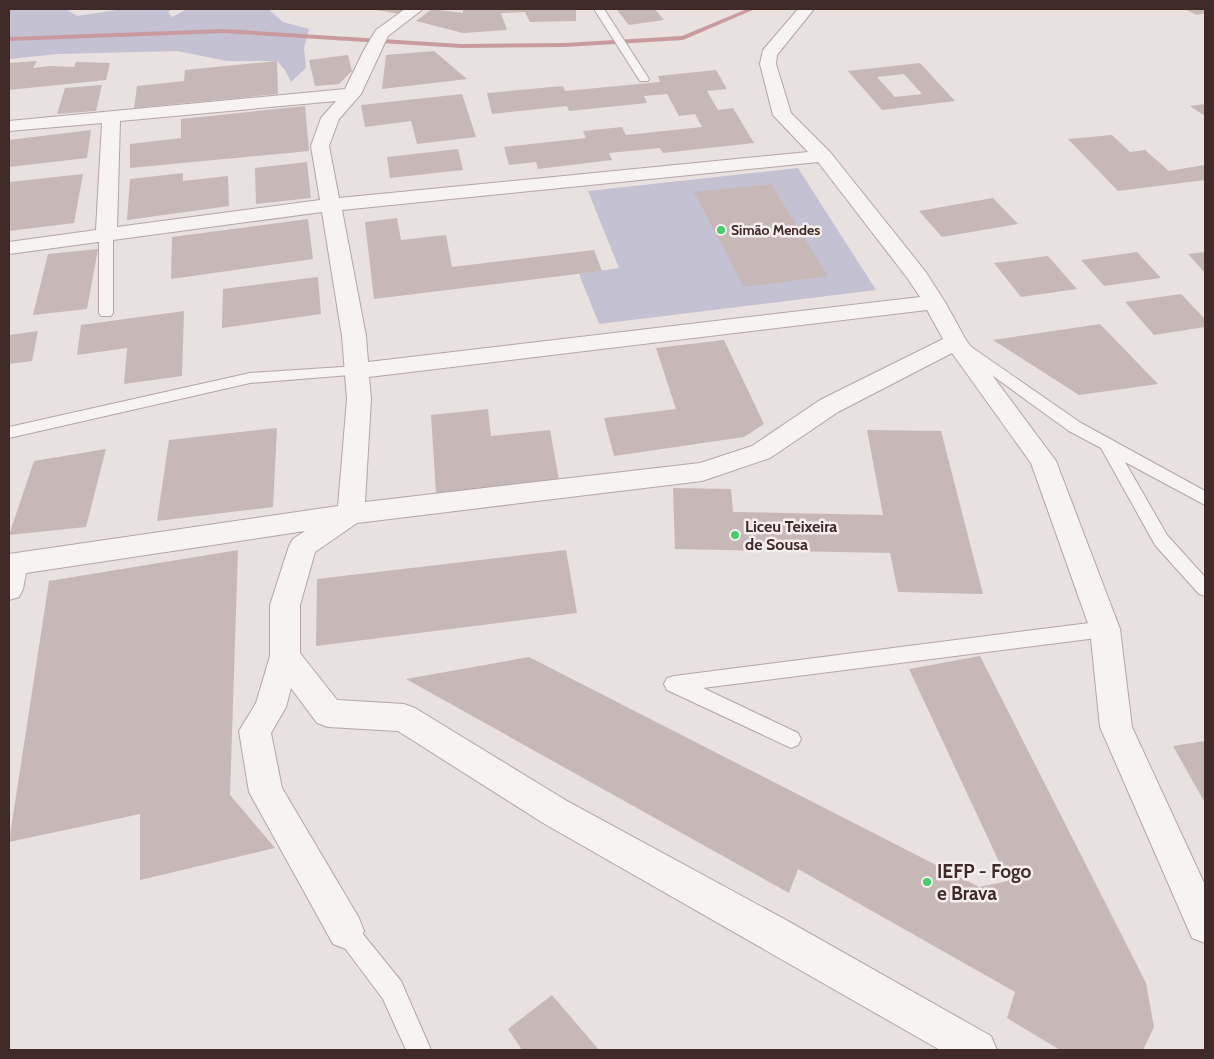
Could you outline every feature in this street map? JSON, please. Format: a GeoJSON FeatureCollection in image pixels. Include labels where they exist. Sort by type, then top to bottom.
{"type":"FeatureCollection","features":[{"type":"Feature","properties":{"kind":"street"},"geometry":{"type":"LineString","coordinates":[[351,514],[359,399],[354,336],[329,205],[320,146],[330,118],[352,94],[377,41],[415,9]]}},
{"type":"Feature","properties":{"kind":"street"},"geometry":{"type":"LineString","coordinates":[[806,9],[769,54],[768,64],[782,115],[823,156],[917,276],[956,342],[1042,462],[1105,629],[1116,727],[1205,925]]}},
{"type":"Feature","properties":{"kind":"street"},"geometry":{"type":"LineString","coordinates":[[9,126],[352,94]]}},
{"type":"Feature","properties":{"kind":"street"},"geometry":{"type":"LineString","coordinates":[[106,234],[111,116]]}},
{"type":"Feature","properties":{"kind":"street"},"geometry":{"type":"LineString","coordinates":[[9,248],[329,205],[823,156]]}},
{"type":"Feature","properties":{"kind":"street"},"geometry":{"type":"LineString","coordinates":[[356,371],[934,302]]}},
{"type":"Feature","properties":{"kind":"street"},"geometry":{"type":"LineString","coordinates":[[10,573],[351,514],[702,472],[761,452],[829,406],[956,342]]}},
{"type":"Feature","properties":{"kind":"street"},"geometry":{"type":"LineString","coordinates":[[346,931],[266,792],[255,730],[270,707],[285,656],[285,606],[303,546],[351,514]]}},
{"type":"Feature","properties":{"kind":"street"},"geometry":{"type":"LineString","coordinates":[[285,656],[328,713],[404,718],[555,812],[782,938],[977,1050]]}},
{"type":"Feature","properties":{"kind":"lane"},"geometry":{"type":"LineString","coordinates":[[599,9],[644,79]]}},
{"type":"Feature","properties":{"kind":"lane"},"geometry":{"type":"LineString","coordinates":[[106,234],[106,313]]}},
{"type":"Feature","properties":{"kind":"lane"},"geometry":{"type":"LineString","coordinates":[[956,342],[1075,426],[1205,499]]}},
{"type":"Feature","properties":{"kind":"lane"},"geometry":{"type":"LineString","coordinates":[[9,433],[250,378],[356,371]]}},
{"type":"Feature","properties":{"kind":"lane"},"geometry":{"type":"LineString","coordinates":[[1107,444],[1161,540],[1205,589]]}},
{"type":"Feature","properties":{"kind":"lane"},"geometry":{"type":"LineString","coordinates":[[791,739],[674,684],[1105,629]]}},
{"type":"Feature","properties":{"kind":"lane"},"geometry":{"type":"LineString","coordinates":[[346,931],[392,990],[419,1050]]}},
{"type":"Feature","properties":{"kind":"shaded area"},"geometry":{"type":"Polygon","coordinates":[[[9,9],[66,9],[77,16],[123,9],[172,9],[168,12],[172,17],[187,9],[268,9],[283,22],[309,29],[304,48],[306,68],[291,82],[285,70],[277,61],[227,61],[177,51],[58,54],[9,59],[9,9]]]}},
{"type":"Feature","properties":{"kind":"shaded area","name":"Simão Mendes"},"geometry":{"type":"Polygon","coordinates":[[[798,168],[876,290],[599,324],[579,274],[619,268],[588,191],[798,168]]]}},
{"type":"Feature","properties":{"kind":"building"},"geometry":{"type":"Polygon","coordinates":[[[370,9],[406,9],[400,14],[370,9]]]}},
{"type":"Feature","properties":{"kind":"building"},"geometry":{"type":"Polygon","coordinates":[[[432,9],[463,13],[463,9],[576,9],[576,21],[530,22],[525,12],[501,13],[507,30],[463,33],[416,21],[432,9]]]}},
{"type":"Feature","properties":{"kind":"building"},"geometry":{"type":"Polygon","coordinates":[[[616,9],[655,9],[664,20],[629,25],[616,9]]]}},
{"type":"Feature","properties":{"kind":"building"},"geometry":{"type":"Polygon","coordinates":[[[1184,9],[1205,9],[1205,13],[1197,15],[1184,9]]]}},
{"type":"Feature","properties":{"kind":"building"},"geometry":{"type":"Polygon","coordinates":[[[434,51],[467,79],[382,89],[386,55],[434,51]]]}},
{"type":"Feature","properties":{"kind":"building"},"geometry":{"type":"Polygon","coordinates":[[[348,55],[352,71],[339,84],[315,86],[309,60],[348,55]]]}},
{"type":"Feature","properties":{"kind":"building"},"geometry":{"type":"Polygon","coordinates":[[[37,61],[33,68],[50,66],[74,67],[76,62],[110,63],[106,80],[9,90],[9,63],[37,61]]]}},
{"type":"Feature","properties":{"kind":"building"},"geometry":{"type":"Polygon","coordinates":[[[277,61],[278,94],[134,108],[137,86],[184,81],[185,70],[277,61]]]}},
{"type":"Feature","properties":{"kind":"building"},"geometry":{"type":"Polygon","coordinates":[[[920,63],[955,101],[882,110],[848,71],[920,63]],[[904,74],[877,77],[895,97],[922,94],[904,74]]]}},
{"type":"Feature","properties":{"kind":"building"},"geometry":{"type":"Polygon","coordinates":[[[716,70],[727,89],[707,91],[718,110],[733,108],[754,143],[663,153],[660,148],[609,153],[612,160],[538,169],[536,162],[509,165],[504,147],[586,138],[583,131],[622,127],[626,135],[702,127],[695,114],[679,116],[667,94],[644,96],[647,103],[569,111],[567,106],[492,114],[487,93],[563,86],[565,91],[660,82],[658,76],[716,70]]]}},
{"type":"Feature","properties":{"kind":"building"},"geometry":{"type":"Polygon","coordinates":[[[102,85],[96,111],[57,114],[65,88],[102,85]]]}},
{"type":"Feature","properties":{"kind":"building"},"geometry":{"type":"Polygon","coordinates":[[[462,94],[476,137],[417,144],[411,121],[365,127],[361,105],[462,94]]]}},
{"type":"Feature","properties":{"kind":"building"},"geometry":{"type":"Polygon","coordinates":[[[1205,104],[1205,116],[1190,106],[1205,104]]]}},
{"type":"Feature","properties":{"kind":"building"},"geometry":{"type":"Polygon","coordinates":[[[305,106],[309,151],[130,168],[130,144],[181,138],[181,119],[305,106]]]}},
{"type":"Feature","properties":{"kind":"building"},"geometry":{"type":"Polygon","coordinates":[[[91,130],[87,158],[9,167],[9,140],[91,130]]]}},
{"type":"Feature","properties":{"kind":"building"},"geometry":{"type":"Polygon","coordinates":[[[1112,135],[1130,152],[1145,150],[1169,171],[1204,165],[1205,180],[1118,191],[1068,139],[1112,135]]]}},
{"type":"Feature","properties":{"kind":"building"},"geometry":{"type":"Polygon","coordinates":[[[458,149],[463,170],[390,178],[387,157],[458,149]]]}},
{"type":"Feature","properties":{"kind":"building"},"geometry":{"type":"Polygon","coordinates":[[[307,162],[311,198],[256,204],[255,168],[307,162]]]}},
{"type":"Feature","properties":{"kind":"building"},"geometry":{"type":"Polygon","coordinates":[[[183,173],[183,181],[228,176],[229,206],[127,220],[130,179],[183,173]]]}},
{"type":"Feature","properties":{"kind":"building"},"geometry":{"type":"Polygon","coordinates":[[[83,174],[74,223],[9,231],[9,182],[83,174]]]}},
{"type":"Feature","properties":{"kind":"building"},"geometry":{"type":"Polygon","coordinates":[[[771,184],[828,276],[744,287],[694,192],[771,184]]]}},
{"type":"Feature","properties":{"kind":"building"},"geometry":{"type":"Polygon","coordinates":[[[993,198],[1018,224],[942,237],[919,211],[993,198]]]}},
{"type":"Feature","properties":{"kind":"building"},"geometry":{"type":"Polygon","coordinates":[[[397,218],[401,240],[446,235],[452,267],[594,250],[602,271],[374,299],[365,222],[397,218]]]}},
{"type":"Feature","properties":{"kind":"building"},"geometry":{"type":"Polygon","coordinates":[[[308,219],[313,259],[171,279],[172,237],[308,219]]]}},
{"type":"Feature","properties":{"kind":"building"},"geometry":{"type":"Polygon","coordinates":[[[98,249],[87,309],[33,315],[48,254],[98,249]]]}},
{"type":"Feature","properties":{"kind":"building"},"geometry":{"type":"Polygon","coordinates":[[[1137,252],[1161,278],[1104,286],[1081,260],[1137,252]]]}},
{"type":"Feature","properties":{"kind":"building"},"geometry":{"type":"Polygon","coordinates":[[[1205,252],[1205,273],[1188,254],[1205,252]]]}},
{"type":"Feature","properties":{"kind":"building"},"geometry":{"type":"Polygon","coordinates":[[[1048,256],[1077,289],[1021,297],[994,263],[1048,256]]]}},
{"type":"Feature","properties":{"kind":"building"},"geometry":{"type":"Polygon","coordinates":[[[318,277],[321,314],[222,328],[223,289],[318,277]]]}},
{"type":"Feature","properties":{"kind":"building"},"geometry":{"type":"Polygon","coordinates":[[[1181,294],[1205,319],[1205,327],[1154,335],[1125,302],[1181,294]]]}},
{"type":"Feature","properties":{"kind":"building"},"geometry":{"type":"Polygon","coordinates":[[[184,311],[182,376],[124,384],[127,348],[77,355],[81,325],[184,311]]]}},
{"type":"Feature","properties":{"kind":"building"},"geometry":{"type":"Polygon","coordinates":[[[1100,324],[1158,384],[1079,395],[993,340],[1100,324]]]}},
{"type":"Feature","properties":{"kind":"building"},"geometry":{"type":"Polygon","coordinates":[[[38,331],[32,361],[9,364],[9,335],[38,331]]]}},
{"type":"Feature","properties":{"kind":"building"},"geometry":{"type":"Polygon","coordinates":[[[724,340],[764,424],[744,437],[614,456],[604,418],[676,409],[656,348],[724,340]]]}},
{"type":"Feature","properties":{"kind":"building"},"geometry":{"type":"Polygon","coordinates":[[[488,409],[491,436],[550,430],[559,480],[436,493],[431,415],[488,409]]]}},
{"type":"Feature","properties":{"kind":"building"},"geometry":{"type":"Polygon","coordinates":[[[277,428],[273,507],[157,521],[169,440],[277,428]]]}},
{"type":"Feature","properties":{"kind":"building","name":"Liceu Teixeira de Sousa"},"geometry":{"type":"Polygon","coordinates":[[[867,430],[941,431],[983,594],[898,592],[890,553],[675,549],[673,488],[731,489],[733,512],[883,515],[867,430]]]}},
{"type":"Feature","properties":{"kind":"building"},"geometry":{"type":"Polygon","coordinates":[[[106,449],[86,527],[9,535],[34,461],[106,449]]]}},
{"type":"Feature","properties":{"kind":"building"},"geometry":{"type":"Polygon","coordinates":[[[238,550],[230,795],[275,848],[140,880],[140,814],[9,842],[49,581],[238,550]]]}},
{"type":"Feature","properties":{"kind":"building"},"geometry":{"type":"Polygon","coordinates":[[[566,550],[577,613],[316,646],[317,579],[566,550]]]}},
{"type":"Feature","properties":{"kind":"building","name":"IEFP - Fogo e Brava"},"geometry":{"type":"Polygon","coordinates":[[[980,656],[1146,983],[1154,1027],[1143,1050],[1060,1050],[1007,1018],[1015,992],[798,869],[789,893],[406,679],[529,657],[979,887],[1008,881],[909,669],[980,656]]]}},
{"type":"Feature","properties":{"kind":"building"},"geometry":{"type":"Polygon","coordinates":[[[1205,741],[1205,803],[1173,746],[1205,741]]]}},
{"type":"Feature","properties":{"kind":"building"},"geometry":{"type":"Polygon","coordinates":[[[552,995],[599,1050],[522,1050],[508,1029],[552,995]]]}},
{"type":"Feature","properties":{"kind":"waterway"},"geometry":{"type":"LineString","coordinates":[[9,39],[224,31],[461,46],[565,45],[683,38],[752,9]]}},
{"type":"Feature","properties":{"kind":"place","name":"Simão Mendes"},"geometry":{"type":"Point","coordinates":[721,230]}},
{"type":"Feature","properties":{"kind":"place","name":"Liceu Teixeira de Sousa"},"geometry":{"type":"Point","coordinates":[735,535]}},
{"type":"Feature","properties":{"kind":"place","name":"IEFP - Fogo e Brava"},"geometry":{"type":"Point","coordinates":[927,882]}}]}
